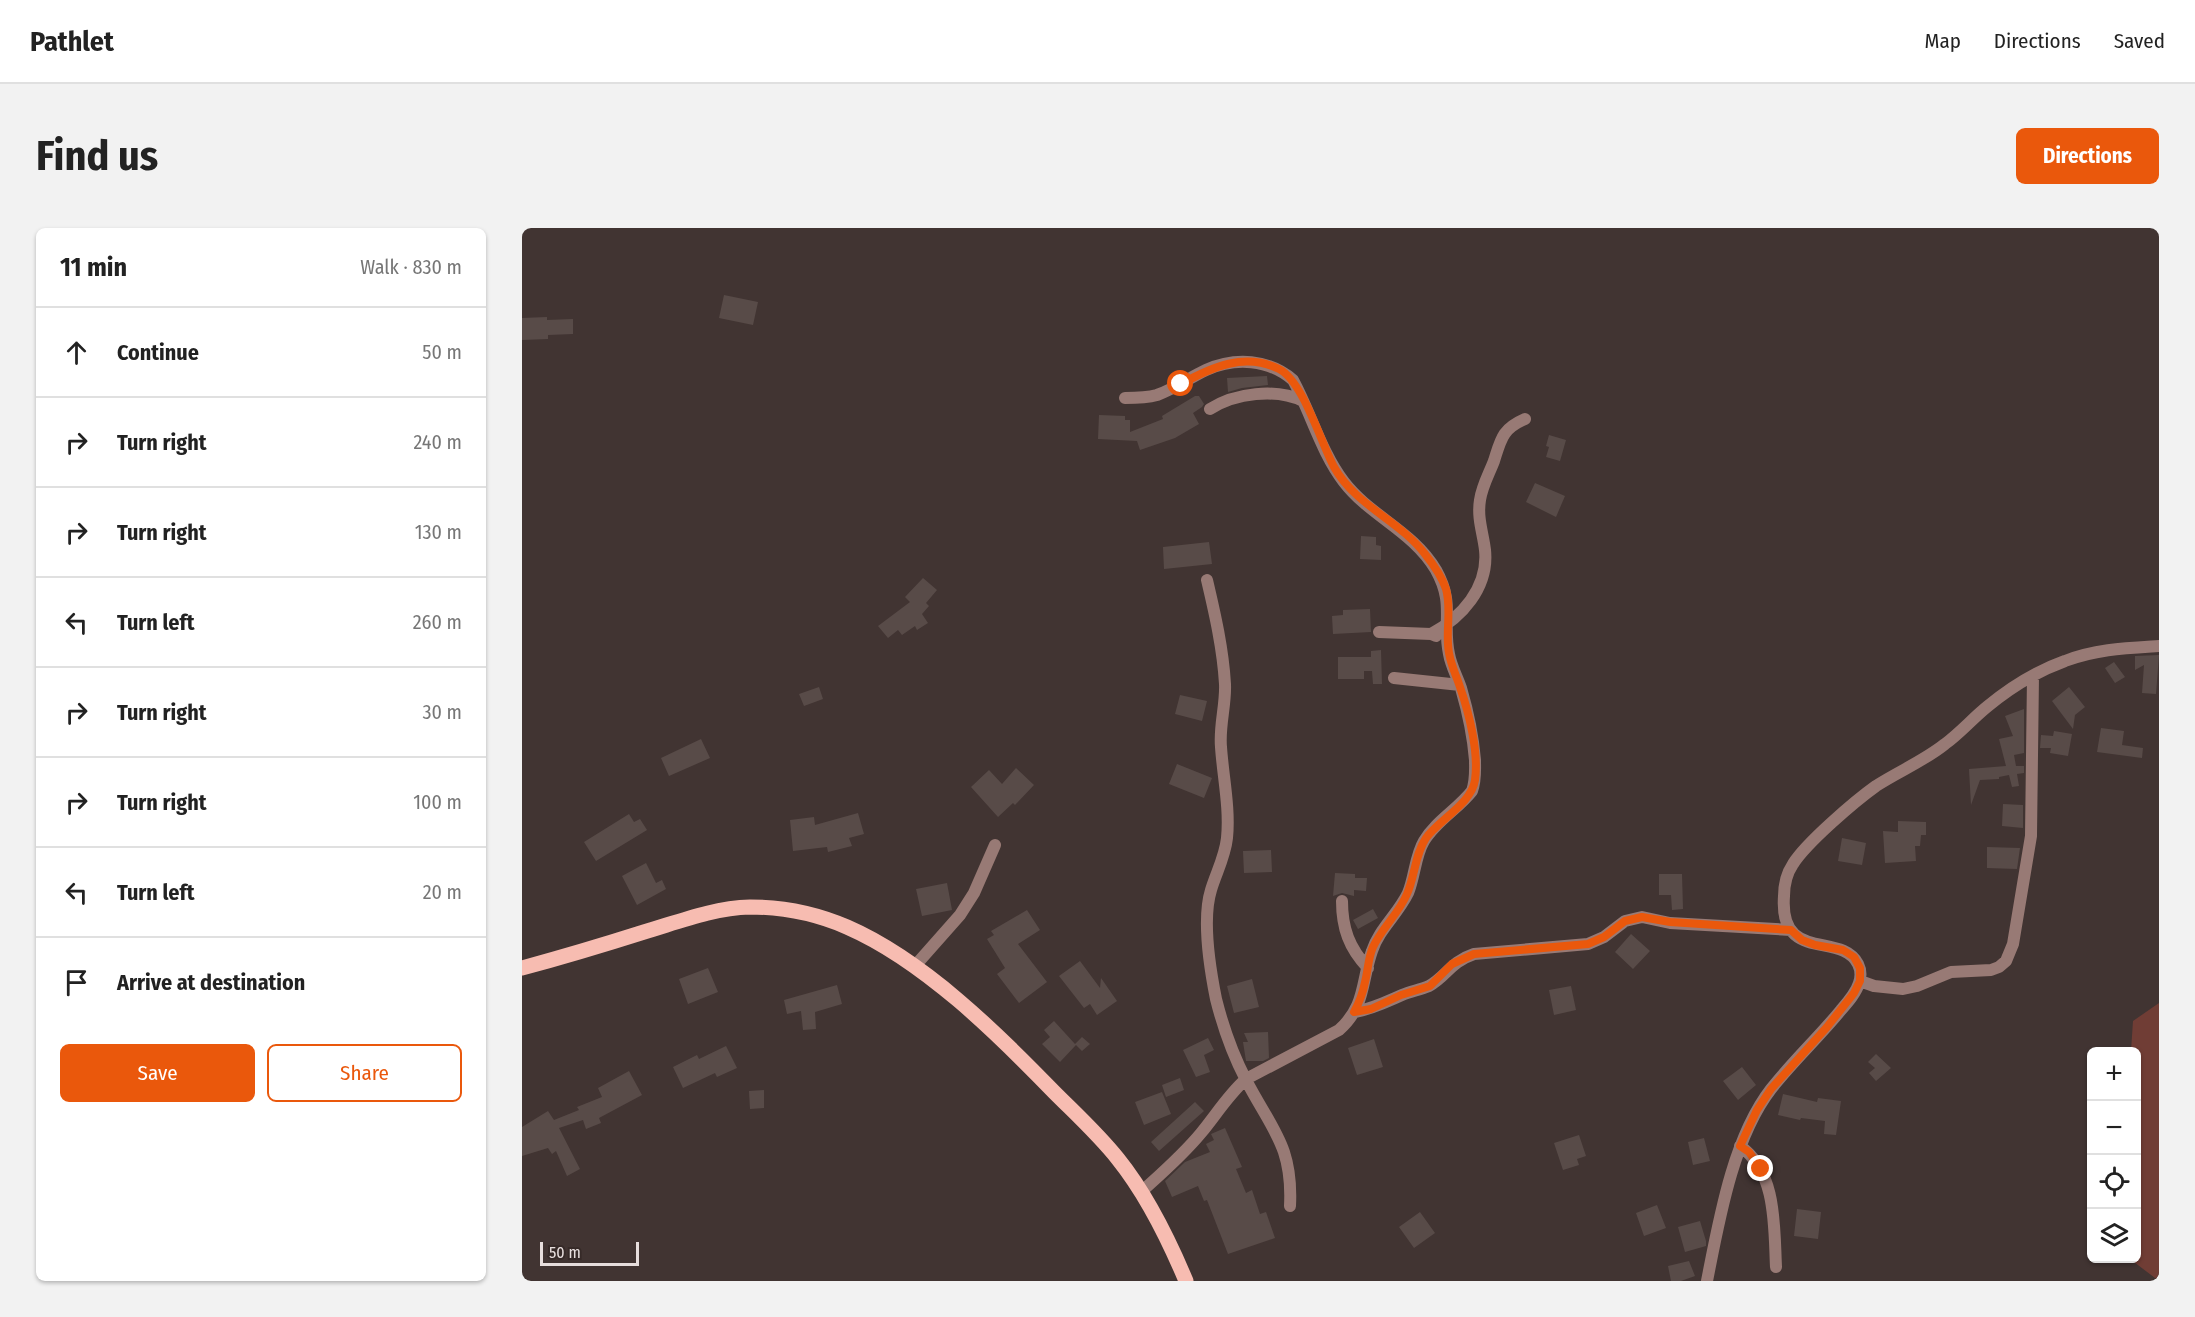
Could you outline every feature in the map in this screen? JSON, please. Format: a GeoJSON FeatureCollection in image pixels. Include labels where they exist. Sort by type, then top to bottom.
{"type":"FeatureCollection","features":[{"type":"Feature","properties":{"kind":"main road"},"geometry":{"type":"LineString","coordinates":[[522,968],[711,912],[748,907],[789,911],[846,926],[882,945],[970,1011],[1031,1068],[1118,1158],[1142,1192],[1186,1281]]}},
{"type":"Feature","properties":{"kind":"street"},"geometry":{"type":"LineString","coordinates":[[1125,398],[1154,396],[1207,370],[1238,362],[1269,365],[1282,371],[1293,380],[1344,482],[1368,506],[1411,538],[1435,569],[1446,589],[1448,651]]}},
{"type":"Feature","properties":{"kind":"street"},"geometry":{"type":"LineString","coordinates":[[1210,409],[1229,399],[1266,394],[1292,395],[1303,401]]}},
{"type":"Feature","properties":{"kind":"street"},"geometry":{"type":"LineString","coordinates":[[1431,634],[1448,625],[1462,613],[1482,579],[1485,556],[1479,518],[1480,501],[1503,434],[1513,424],[1525,419]]}},
{"type":"Feature","properties":{"kind":"street"},"geometry":{"type":"LineString","coordinates":[[1207,580],[1220,641],[1225,682],[1221,739],[1228,819],[1224,857],[1210,891],[1207,908],[1210,955],[1216,998],[1228,1040],[1246,1079],[1282,1142],[1291,1185],[1290,1206]]}},
{"type":"Feature","properties":{"kind":"street"},"geometry":{"type":"LineString","coordinates":[[1142,1192],[1173,1164],[1201,1133],[1235,1089],[1246,1079],[1339,1030],[1354,1012],[1361,998],[1372,951],[1379,935],[1399,909],[1407,894],[1420,850],[1426,838],[1466,799],[1475,782],[1474,742],[1468,713],[1448,651],[1438,637],[1431,634],[1379,633]]}},
{"type":"Feature","properties":{"kind":"street"},"geometry":{"type":"LineString","coordinates":[[1707,1281],[1740,1146],[1757,1110],[1771,1089],[1827,1027],[1854,993],[1860,981],[1860,968],[1854,957],[1843,950],[1802,940],[1791,930],[1785,914],[1783,897],[1792,865],[1803,851],[1854,804],[1875,788],[1944,745],[2011,689],[2065,661],[2095,652],[2125,647],[2159,646]]}},
{"type":"Feature","properties":{"kind":"street"},"geometry":{"type":"LineString","coordinates":[[1860,981],[1874,986],[1903,989],[1917,986],[1951,972],[1991,970],[2000,967],[2006,961],[2013,944],[2031,836],[2033,676]]}},
{"type":"Feature","properties":{"kind":"street"},"geometry":{"type":"LineString","coordinates":[[1394,678],[1460,685]]}},
{"type":"Feature","properties":{"kind":"street"},"geometry":{"type":"LineString","coordinates":[[914,967],[960,915],[974,893],[995,845]]}},
{"type":"Feature","properties":{"kind":"street"},"geometry":{"type":"LineString","coordinates":[[1342,901],[1347,937],[1352,949],[1368,968]]}},
{"type":"Feature","properties":{"kind":"street"},"geometry":{"type":"LineString","coordinates":[[1354,1012],[1371,1009],[1401,995],[1430,986],[1452,964],[1474,954],[1588,944],[1604,937],[1633,918],[1791,930]]}},
{"type":"Feature","properties":{"kind":"street"},"geometry":{"type":"LineString","coordinates":[[1740,1146],[1756,1160],[1767,1186],[1773,1221],[1776,1268]]}},
{"type":"Feature","properties":{"kind":"shaded area"},"geometry":{"type":"Polygon","coordinates":[[[2159,1003],[2159,1281],[2135,1263],[2141,1263],[2141,1047],[2131,1047],[2133,1021],[2159,1003]]]}},
{"type":"Feature","properties":{"kind":"building"},"geometry":{"type":"Polygon","coordinates":[[[724,295],[758,302],[753,325],[719,318],[724,295]]]}},
{"type":"Feature","properties":{"kind":"building"},"geometry":{"type":"Polygon","coordinates":[[[547,317],[547,320],[573,319],[573,334],[548,335],[548,339],[522,340],[522,318],[547,317]]]}},
{"type":"Feature","properties":{"kind":"building"},"geometry":{"type":"Polygon","coordinates":[[[1267,376],[1268,385],[1228,392],[1227,378],[1267,376]]]}},
{"type":"Feature","properties":{"kind":"building"},"geometry":{"type":"Polygon","coordinates":[[[1195,396],[1199,396],[1204,404],[1193,413],[1199,424],[1175,438],[1140,450],[1137,441],[1098,439],[1099,415],[1125,416],[1125,420],[1130,420],[1130,432],[1163,419],[1162,416],[1195,396]]]}},
{"type":"Feature","properties":{"kind":"building"},"geometry":{"type":"Polygon","coordinates":[[[1549,435],[1566,440],[1560,461],[1546,457],[1549,435]]]}},
{"type":"Feature","properties":{"kind":"building"},"geometry":{"type":"Polygon","coordinates":[[[1535,483],[1565,496],[1556,517],[1526,502],[1535,483]]]}},
{"type":"Feature","properties":{"kind":"building"},"geometry":{"type":"Polygon","coordinates":[[[1361,536],[1376,537],[1376,545],[1381,546],[1381,560],[1360,559],[1361,536]]]}},
{"type":"Feature","properties":{"kind":"building"},"geometry":{"type":"Polygon","coordinates":[[[1209,542],[1212,564],[1164,569],[1163,547],[1209,542]]]}},
{"type":"Feature","properties":{"kind":"building"},"geometry":{"type":"Polygon","coordinates":[[[923,578],[937,590],[926,603],[929,606],[922,614],[928,623],[917,630],[915,626],[902,635],[898,630],[888,638],[878,626],[910,602],[905,597],[923,578]]]}},
{"type":"Feature","properties":{"kind":"building"},"geometry":{"type":"Polygon","coordinates":[[[1370,609],[1371,632],[1333,634],[1332,616],[1343,615],[1343,610],[1370,609]]]}},
{"type":"Feature","properties":{"kind":"building"},"geometry":{"type":"Polygon","coordinates":[[[1381,650],[1382,684],[1373,684],[1372,671],[1364,671],[1364,679],[1338,679],[1338,657],[1371,657],[1371,651],[1381,650]]]}},
{"type":"Feature","properties":{"kind":"building"},"geometry":{"type":"Polygon","coordinates":[[[2159,655],[2156,694],[2142,693],[2144,665],[2135,670],[2135,656],[2159,655]]]}},
{"type":"Feature","properties":{"kind":"building"},"geometry":{"type":"Polygon","coordinates":[[[2114,662],[2125,677],[2115,683],[2105,668],[2114,662]]]}},
{"type":"Feature","properties":{"kind":"building"},"geometry":{"type":"Polygon","coordinates":[[[819,687],[823,699],[804,706],[799,694],[819,687]]]}},
{"type":"Feature","properties":{"kind":"building"},"geometry":{"type":"Polygon","coordinates":[[[2069,687],[2085,707],[2075,715],[2073,729],[2052,701],[2069,687]]]}},
{"type":"Feature","properties":{"kind":"building"},"geometry":{"type":"Polygon","coordinates":[[[1180,695],[1207,701],[1202,721],[1175,714],[1180,695]]]}},
{"type":"Feature","properties":{"kind":"building"},"geometry":{"type":"Polygon","coordinates":[[[2024,709],[2024,753],[2014,755],[2016,766],[2024,766],[2024,773],[2017,774],[2019,786],[2012,787],[2009,775],[1999,777],[1999,779],[1980,780],[1971,805],[1969,769],[2006,766],[1999,739],[2013,736],[2005,716],[2024,709]]]}},
{"type":"Feature","properties":{"kind":"building"},"geometry":{"type":"Polygon","coordinates":[[[2101,728],[2124,731],[2122,745],[2143,748],[2142,758],[2097,752],[2101,728]]]}},
{"type":"Feature","properties":{"kind":"building"},"geometry":{"type":"Polygon","coordinates":[[[2054,731],[2072,734],[2068,756],[2050,753],[2051,748],[2040,748],[2041,735],[2053,736],[2054,731]]]}},
{"type":"Feature","properties":{"kind":"building"},"geometry":{"type":"Polygon","coordinates":[[[701,739],[710,758],[669,776],[661,758],[701,739]]]}},
{"type":"Feature","properties":{"kind":"building"},"geometry":{"type":"Polygon","coordinates":[[[1177,764],[1212,778],[1204,798],[1169,784],[1177,764]]]}},
{"type":"Feature","properties":{"kind":"building"},"geometry":{"type":"Polygon","coordinates":[[[1016,768],[1034,785],[1015,805],[1013,803],[998,817],[971,787],[989,770],[1002,784],[1016,768]]]}},
{"type":"Feature","properties":{"kind":"building"},"geometry":{"type":"Polygon","coordinates":[[[2003,804],[2023,805],[2023,828],[2002,826],[2003,804]]]}},
{"type":"Feature","properties":{"kind":"building"},"geometry":{"type":"Polygon","coordinates":[[[858,813],[864,834],[849,838],[852,846],[828,852],[827,847],[793,851],[790,820],[814,817],[815,825],[858,813]]]}},
{"type":"Feature","properties":{"kind":"building"},"geometry":{"type":"Polygon","coordinates":[[[629,814],[634,822],[640,819],[647,830],[596,861],[584,842],[629,814]]]}},
{"type":"Feature","properties":{"kind":"building"},"geometry":{"type":"Polygon","coordinates":[[[1898,821],[1926,822],[1926,835],[1921,835],[1920,846],[1915,846],[1916,861],[1885,863],[1883,831],[1898,832],[1898,821]]]}},
{"type":"Feature","properties":{"kind":"building"},"geometry":{"type":"Polygon","coordinates":[[[1842,838],[1866,843],[1862,865],[1838,861],[1842,838]]]}},
{"type":"Feature","properties":{"kind":"building"},"geometry":{"type":"Polygon","coordinates":[[[1987,847],[2020,848],[2017,869],[1987,868],[1987,847]]]}},
{"type":"Feature","properties":{"kind":"building"},"geometry":{"type":"Polygon","coordinates":[[[1271,850],[1272,872],[1244,873],[1243,851],[1271,850]]]}},
{"type":"Feature","properties":{"kind":"building"},"geometry":{"type":"Polygon","coordinates":[[[646,863],[656,883],[662,880],[666,889],[637,905],[622,876],[646,863]]]}},
{"type":"Feature","properties":{"kind":"building"},"geometry":{"type":"Polygon","coordinates":[[[1335,873],[1355,874],[1355,878],[1367,878],[1366,891],[1354,890],[1354,896],[1342,893],[1333,896],[1335,873]]]}},
{"type":"Feature","properties":{"kind":"building"},"geometry":{"type":"Polygon","coordinates":[[[1659,874],[1682,874],[1683,909],[1672,910],[1671,895],[1659,895],[1659,874]]]}},
{"type":"Feature","properties":{"kind":"building"},"geometry":{"type":"Polygon","coordinates":[[[947,883],[952,910],[922,916],[916,889],[947,883]]]}},
{"type":"Feature","properties":{"kind":"building"},"geometry":{"type":"Polygon","coordinates":[[[1373,909],[1378,918],[1358,929],[1353,920],[1373,909]]]}},
{"type":"Feature","properties":{"kind":"building"},"geometry":{"type":"Polygon","coordinates":[[[1027,910],[1040,930],[1018,944],[1047,982],[1019,1003],[997,974],[1005,968],[987,939],[994,935],[991,931],[1027,910]]]}},
{"type":"Feature","properties":{"kind":"building"},"geometry":{"type":"Polygon","coordinates":[[[1631,934],[1650,951],[1633,969],[1615,952],[1631,934]]]}},
{"type":"Feature","properties":{"kind":"building"},"geometry":{"type":"Polygon","coordinates":[[[1080,961],[1100,988],[1101,978],[1117,1001],[1097,1015],[1090,1004],[1084,1008],[1059,976],[1080,961]]]}},
{"type":"Feature","properties":{"kind":"building"},"geometry":{"type":"Polygon","coordinates":[[[708,968],[718,992],[688,1004],[679,979],[708,968]]]}},
{"type":"Feature","properties":{"kind":"building"},"geometry":{"type":"Polygon","coordinates":[[[1252,979],[1259,1007],[1234,1013],[1227,986],[1252,979]]]}},
{"type":"Feature","properties":{"kind":"building"},"geometry":{"type":"Polygon","coordinates":[[[837,985],[842,1004],[815,1012],[816,1029],[803,1030],[801,1011],[787,1014],[784,1000],[837,985]]]}},
{"type":"Feature","properties":{"kind":"building"},"geometry":{"type":"Polygon","coordinates":[[[1571,986],[1576,1010],[1554,1015],[1549,990],[1571,986]]]}},
{"type":"Feature","properties":{"kind":"building"},"geometry":{"type":"Polygon","coordinates":[[[1054,1021],[1075,1044],[1082,1037],[1090,1044],[1082,1051],[1076,1045],[1060,1062],[1042,1044],[1050,1037],[1044,1030],[1054,1021]]]}},
{"type":"Feature","properties":{"kind":"building"},"geometry":{"type":"Polygon","coordinates":[[[1268,1032],[1269,1058],[1263,1061],[1246,1061],[1243,1042],[1248,1042],[1244,1033],[1268,1032]]]}},
{"type":"Feature","properties":{"kind":"building"},"geometry":{"type":"Polygon","coordinates":[[[1208,1038],[1214,1050],[1204,1055],[1210,1072],[1196,1077],[1183,1050],[1208,1038]]]}},
{"type":"Feature","properties":{"kind":"building"},"geometry":{"type":"Polygon","coordinates":[[[1374,1039],[1383,1067],[1357,1075],[1348,1048],[1374,1039]]]}},
{"type":"Feature","properties":{"kind":"building"},"geometry":{"type":"Polygon","coordinates":[[[726,1046],[737,1068],[717,1077],[715,1073],[683,1088],[673,1067],[697,1055],[699,1059],[726,1046]]]}},
{"type":"Feature","properties":{"kind":"building"},"geometry":{"type":"Polygon","coordinates":[[[1876,1054],[1891,1068],[1876,1081],[1869,1073],[1875,1068],[1868,1062],[1876,1054]]]}},
{"type":"Feature","properties":{"kind":"building"},"geometry":{"type":"Polygon","coordinates":[[[1742,1067],[1756,1085],[1738,1100],[1723,1081],[1742,1067]]]}},
{"type":"Feature","properties":{"kind":"building"},"geometry":{"type":"Polygon","coordinates":[[[629,1071],[642,1095],[599,1118],[601,1123],[586,1129],[583,1120],[559,1128],[580,1169],[567,1176],[556,1151],[552,1154],[548,1148],[522,1156],[522,1127],[548,1111],[554,1120],[579,1110],[577,1107],[602,1097],[598,1088],[629,1071]]]}},
{"type":"Feature","properties":{"kind":"building"},"geometry":{"type":"Polygon","coordinates":[[[1180,1078],[1184,1090],[1166,1097],[1162,1085],[1180,1078]]]}},
{"type":"Feature","properties":{"kind":"building"},"geometry":{"type":"Polygon","coordinates":[[[764,1090],[764,1108],[750,1109],[749,1091],[764,1090]]]}},
{"type":"Feature","properties":{"kind":"building"},"geometry":{"type":"Polygon","coordinates":[[[1162,1092],[1171,1114],[1144,1125],[1135,1102],[1162,1092]]]}},
{"type":"Feature","properties":{"kind":"building"},"geometry":{"type":"Polygon","coordinates":[[[1783,1094],[1817,1102],[1818,1098],[1841,1101],[1836,1135],[1824,1134],[1825,1121],[1801,1118],[1800,1120],[1778,1115],[1783,1094]]]}},
{"type":"Feature","properties":{"kind":"building"},"geometry":{"type":"Polygon","coordinates":[[[1195,1102],[1204,1111],[1159,1151],[1151,1142],[1195,1102]]]}},
{"type":"Feature","properties":{"kind":"building"},"geometry":{"type":"Polygon","coordinates":[[[1225,1128],[1242,1167],[1236,1169],[1246,1193],[1252,1190],[1260,1214],[1266,1212],[1275,1238],[1228,1254],[1207,1200],[1204,1201],[1198,1186],[1172,1197],[1165,1181],[1185,1162],[1210,1152],[1206,1144],[1214,1140],[1211,1134],[1225,1128]]]}},
{"type":"Feature","properties":{"kind":"building"},"geometry":{"type":"Polygon","coordinates":[[[1579,1135],[1586,1156],[1577,1159],[1579,1165],[1563,1170],[1554,1143],[1579,1135]]]}},
{"type":"Feature","properties":{"kind":"building"},"geometry":{"type":"Polygon","coordinates":[[[1704,1138],[1710,1161],[1693,1165],[1688,1142],[1704,1138]]]}},
{"type":"Feature","properties":{"kind":"building"},"geometry":{"type":"Polygon","coordinates":[[[1657,1205],[1666,1228],[1644,1236],[1636,1213],[1657,1205]]]}},
{"type":"Feature","properties":{"kind":"building"},"geometry":{"type":"Polygon","coordinates":[[[1797,1209],[1821,1212],[1818,1239],[1794,1236],[1797,1209]]]}},
{"type":"Feature","properties":{"kind":"building"},"geometry":{"type":"Polygon","coordinates":[[[1420,1212],[1435,1233],[1414,1248],[1399,1227],[1420,1212]]]}},
{"type":"Feature","properties":{"kind":"building"},"geometry":{"type":"Polygon","coordinates":[[[1700,1221],[1706,1246],[1685,1252],[1678,1227],[1700,1221]]]}},
{"type":"Feature","properties":{"kind":"building"},"geometry":{"type":"Polygon","coordinates":[[[1689,1261],[1695,1276],[1681,1281],[1671,1281],[1668,1266],[1689,1261]]]}},
{"type":"Feature","properties":{"kind":"route"},"geometry":{"type":"LineString","coordinates":[[1181,384],[1222,364],[1254,362],[1282,371],[1293,380],[1300,392],[1327,453],[1344,482],[1368,506],[1411,538],[1435,569],[1446,589],[1448,651],[1452,668],[1460,685],[1474,742],[1475,782],[1466,799],[1426,838],[1420,850],[1407,894],[1399,909],[1379,935],[1372,951],[1361,998],[1354,1012],[1371,1009],[1411,991],[1430,986],[1452,964],[1474,954],[1588,944],[1604,937],[1625,921],[1633,918],[1791,930],[1802,940],[1843,950],[1854,957],[1860,968],[1860,981],[1854,993],[1827,1027],[1771,1089],[1757,1110],[1740,1146],[1749,1152],[1761,1169]]}}]}
